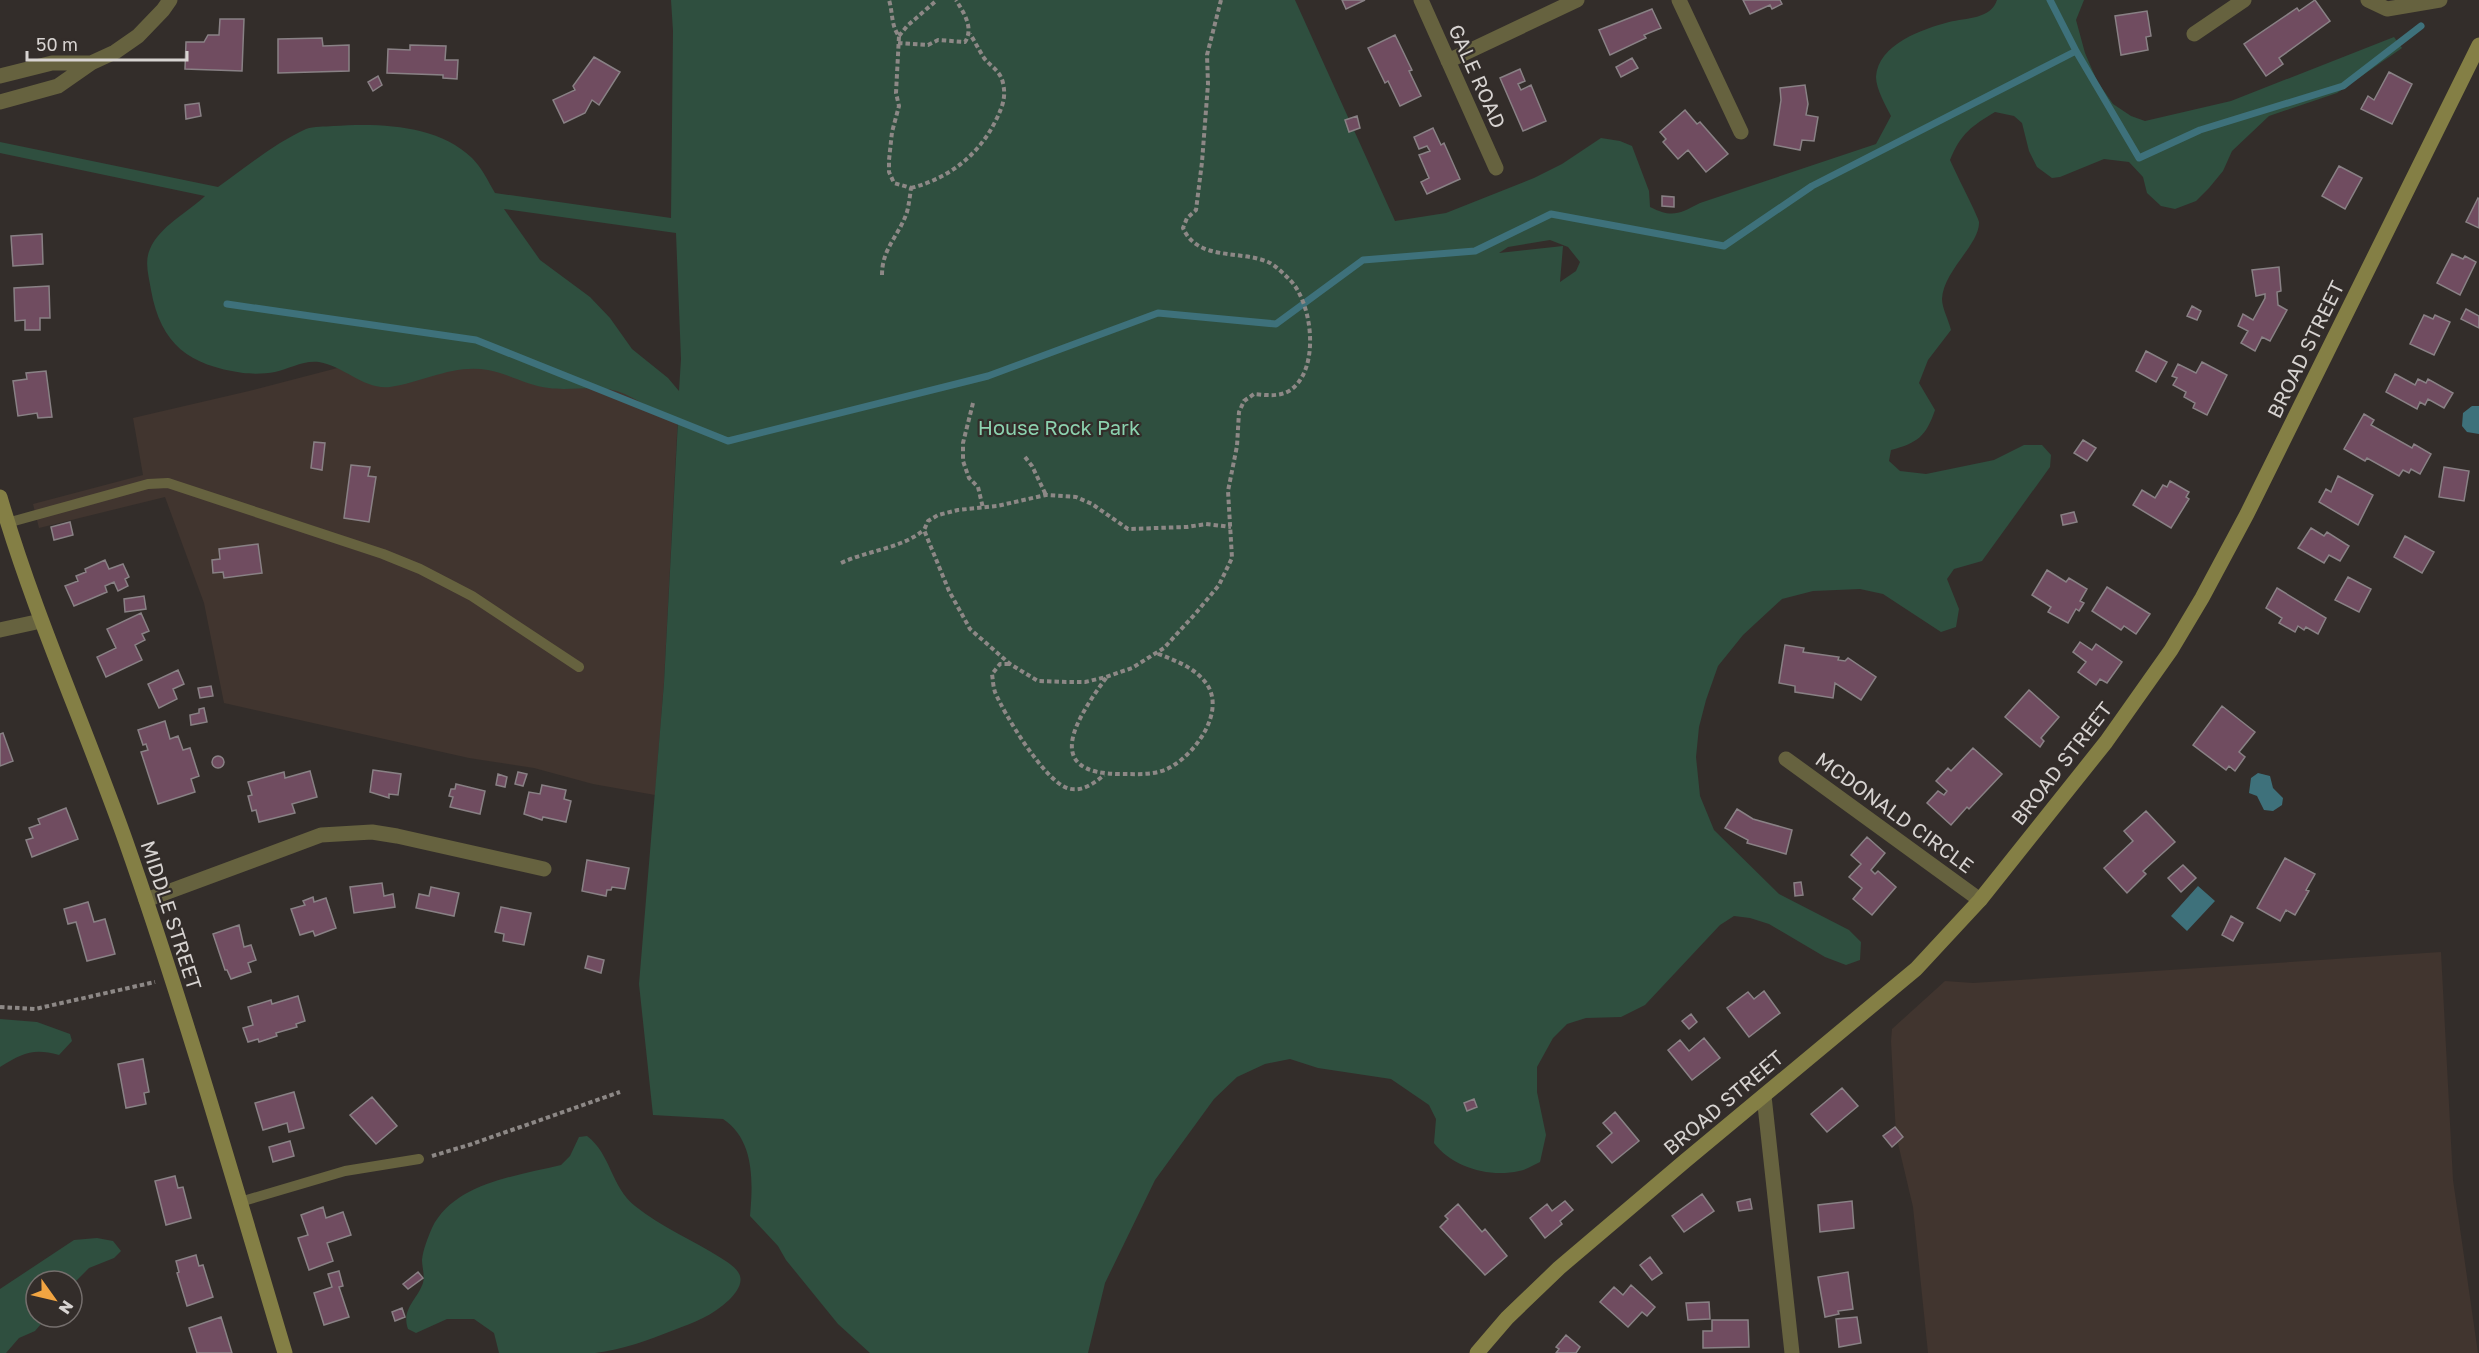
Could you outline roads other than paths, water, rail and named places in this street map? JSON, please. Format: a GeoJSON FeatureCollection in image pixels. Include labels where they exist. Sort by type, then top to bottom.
{"type":"FeatureCollection","features":[{"type":"Feature","properties":{"kind":"main road","name":"BROAD STREET"},"geometry":{"type":"LineString","coordinates":[[1477,1353],[1507,1318],[1546,1280],[1916,969],[1980,900],[2106,742],[2184,629],[2247,514],[2479,45]]}},
{"type":"Feature","properties":{"kind":"main road","name":"MIDDLE STREET"},"geometry":{"type":"LineString","coordinates":[[0,497],[41,621],[103,778],[146,900],[285,1353]]}},
{"type":"Feature","properties":{"kind":"street"},"geometry":{"type":"LineString","coordinates":[[0,102],[58,86],[91,63],[115,52],[138,36],[170,0]]}},
{"type":"Feature","properties":{"kind":"street","name":"GALE ROAD"},"geometry":{"type":"LineString","coordinates":[[1421,0],[1496,168]]}},
{"type":"Feature","properties":{"kind":"street"},"geometry":{"type":"LineString","coordinates":[[1449,61],[1577,0]]}},
{"type":"Feature","properties":{"kind":"street"},"geometry":{"type":"LineString","coordinates":[[1679,0],[1741,132]]}},
{"type":"Feature","properties":{"kind":"street"},"geometry":{"type":"LineString","coordinates":[[2194,34],[2244,0]]}},
{"type":"Feature","properties":{"kind":"street"},"geometry":{"type":"LineString","coordinates":[[2368,0],[2387,9],[2440,0]]}},
{"type":"Feature","properties":{"kind":"street"},"geometry":{"type":"LineString","coordinates":[[0,76],[52,63],[91,63]]}},
{"type":"Feature","properties":{"kind":"street"},"geometry":{"type":"LineString","coordinates":[[0,630],[41,621]]}},
{"type":"Feature","properties":{"kind":"street","name":"MCDONALD CIRCLE"},"geometry":{"type":"LineString","coordinates":[[1786,759],[1980,900]]}},
{"type":"Feature","properties":{"kind":"street"},"geometry":{"type":"LineString","coordinates":[[146,900],[288,846],[321,836],[348,832],[372,832],[420,840],[544,869]]}},
{"type":"Feature","properties":{"kind":"street"},"geometry":{"type":"LineString","coordinates":[[1764,1096],[1792,1353]]}},
{"type":"Feature","properties":{"kind":"lane"},"geometry":{"type":"LineString","coordinates":[[7,523],[148,483],[168,483],[382,554],[420,569],[472,596],[579,667]]}},
{"type":"Feature","properties":{"kind":"lane"},"geometry":{"type":"LineString","coordinates":[[240,1202],[345,1171],[419,1159]]}},
{"type":"Feature","properties":{"kind":"water"},"geometry":{"type":"Polygon","coordinates":[[[2472,406],[2479,406],[2479,434],[2467,432],[2462,426],[2463,413],[2472,406]]]}},
{"type":"Feature","properties":{"kind":"water"},"geometry":{"type":"Polygon","coordinates":[[[2258,773],[2270,776],[2273,788],[2283,798],[2282,805],[2273,811],[2264,810],[2257,796],[2249,793],[2251,778],[2258,773]]]}},
{"type":"Feature","properties":{"kind":"water"},"geometry":{"type":"Polygon","coordinates":[[[2198,886],[2215,901],[2187,931],[2171,916],[2198,886]]]}},
{"type":"Feature","properties":{"kind":"waterway"},"geometry":{"type":"LineString","coordinates":[[2050,0],[2076,51],[2139,158],[2200,130],[2343,86],[2421,26]]}},
{"type":"Feature","properties":{"kind":"waterway"},"geometry":{"type":"LineString","coordinates":[[227,304],[476,340],[728,441],[988,376],[1158,313],[1276,324],[1363,260],[1475,251],[1551,214],[1724,246],[1812,186],[2076,51]]}},
{"type":"Feature","properties":{"kind":"park label","name":"House Rock Park"},"geometry":{"type":"Point","coordinates":[1059,427]}}]}
